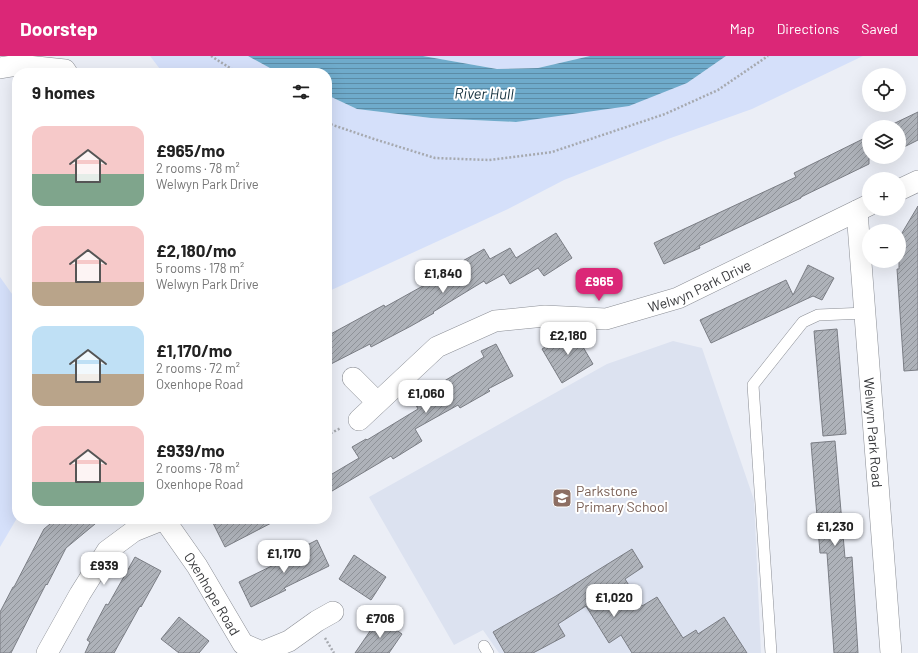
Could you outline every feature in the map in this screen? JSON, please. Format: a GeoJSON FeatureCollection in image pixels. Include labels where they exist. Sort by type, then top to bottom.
{"type":"FeatureCollection","features":[{"type":"Feature","properties":{"kind":"street"},"geometry":{"type":"LineString","coordinates":[[0,68],[18,65],[46,68]]}},
{"type":"Feature","properties":{"kind":"street"},"geometry":{"type":"LineString","coordinates":[[906,187],[918,181]]}},
{"type":"Feature","properties":{"kind":"street","name":"Welwyn Park Drive"},"geometry":{"type":"LineString","coordinates":[[359,420],[437,346],[495,321],[545,316],[606,319],[678,298],[862,208]]}},
{"type":"Feature","properties":{"kind":"street","name":"Welwyn Park Road"},"geometry":{"type":"LineString","coordinates":[[863,216],[866,313],[890,653]]}},
{"type":"Feature","properties":{"kind":"street"},"geometry":{"type":"LineString","coordinates":[[353,378],[377,402]]}},
{"type":"Feature","properties":{"kind":"street","name":"Oxenhope Road"},"geometry":{"type":"LineString","coordinates":[[47,653],[80,594],[107,551],[134,531],[152,524]]}},
{"type":"Feature","properties":{"kind":"street","name":"Oxenhope Road"},"geometry":{"type":"LineString","coordinates":[[168,524],[197,566],[243,644],[262,652],[289,641],[316,621],[333,612]]}},
{"type":"Feature","properties":{"kind":"lane"},"geometry":{"type":"LineString","coordinates":[[771,653],[753,385],[803,322],[818,315],[866,313]]}},
{"type":"Feature","properties":{"kind":"path"},"geometry":{"type":"LineString","coordinates":[[211,56],[230,68]]}},
{"type":"Feature","properties":{"kind":"path"},"geometry":{"type":"LineString","coordinates":[[332,125],[435,158],[489,160],[552,152],[665,114],[718,90],[768,56]]}},
{"type":"Feature","properties":{"kind":"shaded area"},"geometry":{"type":"Polygon","coordinates":[[[150,56],[248,56],[270,68],[159,68],[150,56]]]}},
{"type":"Feature","properties":{"kind":"shaded area"},"geometry":{"type":"Polygon","coordinates":[[[423,56],[590,56],[538,68],[497,69],[423,56]]]}},
{"type":"Feature","properties":{"kind":"shaded area"},"geometry":{"type":"Polygon","coordinates":[[[726,56],[863,56],[752,109],[668,139],[564,180],[508,209],[332,290],[332,97],[357,109],[431,118],[516,122],[687,83],[726,56]]]}},
{"type":"Feature","properties":{"kind":"shaded area"},"geometry":{"type":"Polygon","coordinates":[[[0,277],[12,294],[12,524],[13,524],[0,547],[0,277]]]}},
{"type":"Feature","properties":{"kind":"shaded area","name":"Parkstone Primary School"},"geometry":{"type":"Polygon","coordinates":[[[673,341],[702,348],[754,500],[761,653],[499,653],[483,630],[454,645],[369,497],[607,364],[673,341]]]}},
{"type":"Feature","properties":{"kind":"water","name":"River Hull"},"geometry":{"type":"Polygon","coordinates":[[[248,56],[423,56],[497,69],[538,68],[590,56],[726,56],[687,83],[629,106],[516,122],[431,118],[357,109],[332,97],[332,68],[270,68],[248,56]]]}},
{"type":"Feature","properties":{"kind":"building"},"geometry":{"type":"Polygon","coordinates":[[[918,112],[918,140],[906,146],[906,120],[901,120],[918,112]]]}},
{"type":"Feature","properties":{"kind":"building"},"geometry":{"type":"Polygon","coordinates":[[[862,139],[862,164],[869,164],[699,246],[700,248],[664,264],[654,243],[796,177],[794,173],[862,139]]]}},
{"type":"Feature","properties":{"kind":"building"},"geometry":{"type":"Polygon","coordinates":[[[918,206],[918,370],[904,371],[897,269],[906,268],[906,226],[918,206]]]}},
{"type":"Feature","properties":{"kind":"building"},"geometry":{"type":"Polygon","coordinates":[[[556,233],[572,258],[544,276],[538,268],[510,284],[504,274],[486,284],[484,281],[411,326],[371,347],[370,344],[332,363],[332,333],[384,305],[385,307],[430,282],[428,278],[457,261],[459,263],[484,249],[490,259],[510,248],[516,258],[556,233]]]}},
{"type":"Feature","properties":{"kind":"building"},"geometry":{"type":"Polygon","coordinates":[[[808,265],[834,278],[822,300],[813,296],[711,343],[700,320],[786,280],[793,295],[808,265]]]}},
{"type":"Feature","properties":{"kind":"building"},"geometry":{"type":"Polygon","coordinates":[[[837,329],[846,434],[823,436],[814,331],[837,329]]]}},
{"type":"Feature","properties":{"kind":"building"},"geometry":{"type":"Polygon","coordinates":[[[573,330],[593,364],[562,383],[542,349],[573,330]]]}},
{"type":"Feature","properties":{"kind":"building"},"geometry":{"type":"Polygon","coordinates":[[[496,344],[513,376],[488,389],[490,391],[460,408],[458,405],[415,429],[422,441],[393,459],[391,456],[332,491],[332,474],[359,458],[352,447],[366,439],[367,440],[418,409],[412,397],[435,384],[436,386],[484,357],[481,351],[496,344]]]}},
{"type":"Feature","properties":{"kind":"building"},"geometry":{"type":"Polygon","coordinates":[[[835,441],[845,558],[852,557],[858,653],[834,653],[827,553],[820,553],[811,443],[835,441]]]}},
{"type":"Feature","properties":{"kind":"building"},"geometry":{"type":"Polygon","coordinates":[[[50,524],[95,524],[66,548],[11,653],[0,653],[0,612],[44,529],[50,524]]]}},
{"type":"Feature","properties":{"kind":"building"},"geometry":{"type":"Polygon","coordinates":[[[214,524],[269,524],[225,547],[214,524]]]}},
{"type":"Feature","properties":{"kind":"building"},"geometry":{"type":"Polygon","coordinates":[[[317,540],[329,566],[284,588],[286,590],[251,607],[239,582],[284,560],[283,557],[317,540]]]}},
{"type":"Feature","properties":{"kind":"building"},"geometry":{"type":"Polygon","coordinates":[[[632,549],[643,567],[625,579],[642,606],[657,597],[683,638],[696,630],[698,634],[724,617],[747,653],[632,653],[621,635],[609,643],[586,606],[558,624],[565,636],[533,653],[505,653],[493,632],[556,596],[632,549]]]}},
{"type":"Feature","properties":{"kind":"building"},"geometry":{"type":"Polygon","coordinates":[[[354,555],[386,577],[371,600],[339,579],[354,555]]]}},
{"type":"Feature","properties":{"kind":"building"},"geometry":{"type":"Polygon","coordinates":[[[135,557],[161,571],[114,653],[85,653],[90,642],[87,640],[106,604],[108,605],[135,557]]]}},
{"type":"Feature","properties":{"kind":"building"},"geometry":{"type":"Polygon","coordinates":[[[179,617],[209,641],[199,653],[179,653],[161,639],[179,617]]]}},
{"type":"Feature","properties":{"kind":"building"},"geometry":{"type":"Polygon","coordinates":[[[379,618],[402,634],[389,653],[355,653],[379,618]]]}},
{"type":"Feature","properties":{"kind":"place","name":"Parkstone Primary School"},"geometry":{"type":"Point","coordinates":[562,498]}}]}
